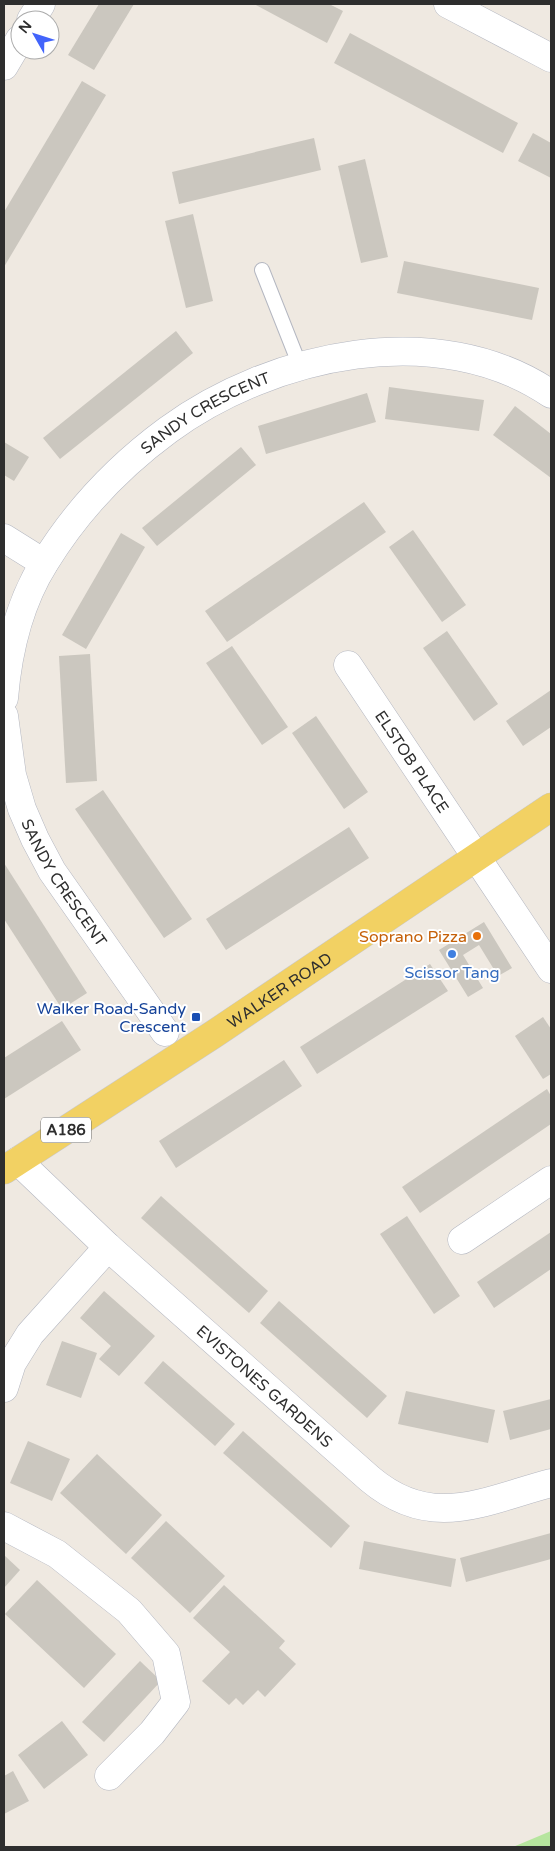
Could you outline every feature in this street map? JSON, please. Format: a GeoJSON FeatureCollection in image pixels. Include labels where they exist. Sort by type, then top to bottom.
{"type":"FeatureCollection","features":[{"type":"Feature","properties":{"kind":"main road","name":"WALKER ROAD"},"geometry":{"type":"LineString","coordinates":[[11,1166],[214,1034],[551,807]]}},
{"type":"Feature","properties":{"kind":"street"},"geometry":{"type":"LineString","coordinates":[[448,4],[551,58]]}},
{"type":"Feature","properties":{"kind":"street","name":"SANDY CRESCENT"},"geometry":{"type":"LineString","coordinates":[[4,698],[14,634],[27,597],[44,563],[64,533],[107,482],[169,429],[203,408],[236,392],[300,366],[373,352],[412,351],[449,355],[483,362],[504,370],[551,394]]}},
{"type":"Feature","properties":{"kind":"street"},"geometry":{"type":"LineString","coordinates":[[4,538],[44,563]]}},
{"type":"Feature","properties":{"kind":"street","name":"ELSTOB PLACE"},"geometry":{"type":"LineString","coordinates":[[348,665],[551,969]]}},
{"type":"Feature","properties":{"kind":"street","name":"SANDY CRESCENT"},"geometry":{"type":"LineString","coordinates":[[4,716],[12,775],[22,809],[35,839],[52,871],[165,1032]]}},
{"type":"Feature","properties":{"kind":"street","name":"EVISTONES GARDENS"},"geometry":{"type":"LineString","coordinates":[[11,1166],[108,1247],[370,1479],[398,1499],[426,1508],[452,1508],[551,1483]]}},
{"type":"Feature","properties":{"kind":"street"},"geometry":{"type":"LineString","coordinates":[[462,1240],[551,1180]]}},
{"type":"Feature","properties":{"kind":"street"},"geometry":{"type":"LineString","coordinates":[[4,1388],[12,1363],[30,1334],[108,1247]]}},
{"type":"Feature","properties":{"kind":"street"},"geometry":{"type":"LineString","coordinates":[[4,1526],[57,1554],[129,1611],[166,1654],[176,1702],[152,1733],[109,1776]]}},
{"type":"Feature","properties":{"kind":"lane"},"geometry":{"type":"LineString","coordinates":[[262,270],[300,366]]}},
{"type":"Feature","properties":{"kind":"green space"},"geometry":{"type":"Polygon","coordinates":[[[551,1831],[551,1847],[513,1847],[551,1831]]]}},
{"type":"Feature","properties":{"kind":"building"},"geometry":{"type":"Polygon","coordinates":[[[99,4],[134,4],[94,70],[68,55],[99,4]]]}},
{"type":"Feature","properties":{"kind":"building"},"geometry":{"type":"Polygon","coordinates":[[[254,4],[329,4],[343,11],[327,43],[254,4]]]}},
{"type":"Feature","properties":{"kind":"building"},"geometry":{"type":"Polygon","coordinates":[[[350,33],[518,123],[503,153],[334,63],[350,33]]]}},
{"type":"Feature","properties":{"kind":"building"},"geometry":{"type":"Polygon","coordinates":[[[82,81],[106,95],[4,267],[4,212],[82,81]]]}},
{"type":"Feature","properties":{"kind":"building"},"geometry":{"type":"Polygon","coordinates":[[[533,133],[551,143],[551,178],[518,161],[533,133]]]}},
{"type":"Feature","properties":{"kind":"building"},"geometry":{"type":"Polygon","coordinates":[[[314,138],[321,170],[179,204],[172,172],[314,138]]]}},
{"type":"Feature","properties":{"kind":"building"},"geometry":{"type":"Polygon","coordinates":[[[365,159],[388,257],[361,263],[338,166],[365,159]]]}},
{"type":"Feature","properties":{"kind":"building"},"geometry":{"type":"Polygon","coordinates":[[[193,214],[213,301],[186,308],[165,221],[193,214]]]}},
{"type":"Feature","properties":{"kind":"building"},"geometry":{"type":"Polygon","coordinates":[[[404,261],[539,288],[532,320],[397,293],[404,261]]]}},
{"type":"Feature","properties":{"kind":"building"},"geometry":{"type":"Polygon","coordinates":[[[176,331],[193,353],[60,459],[43,438],[176,331]]]}},
{"type":"Feature","properties":{"kind":"building"},"geometry":{"type":"Polygon","coordinates":[[[389,387],[484,400],[479,431],[385,419],[389,387]]]}},
{"type":"Feature","properties":{"kind":"building"},"geometry":{"type":"Polygon","coordinates":[[[367,393],[376,422],[266,454],[258,426],[367,393]]]}},
{"type":"Feature","properties":{"kind":"building"},"geometry":{"type":"Polygon","coordinates":[[[515,406],[551,434],[551,478],[493,435],[515,406]]]}},
{"type":"Feature","properties":{"kind":"building"},"geometry":{"type":"Polygon","coordinates":[[[4,442],[29,457],[14,481],[4,475],[4,442]]]}},
{"type":"Feature","properties":{"kind":"building"},"geometry":{"type":"Polygon","coordinates":[[[241,447],[256,465],[157,546],[142,528],[241,447]]]}},
{"type":"Feature","properties":{"kind":"building"},"geometry":{"type":"Polygon","coordinates":[[[364,502],[386,532],[227,642],[205,611],[364,502]]]}},
{"type":"Feature","properties":{"kind":"building"},"geometry":{"type":"Polygon","coordinates":[[[413,530],[466,605],[442,622],[389,547],[413,530]]]}},
{"type":"Feature","properties":{"kind":"building"},"geometry":{"type":"Polygon","coordinates":[[[121,533],[145,547],[86,649],[62,635],[121,533]]]}},
{"type":"Feature","properties":{"kind":"building"},"geometry":{"type":"Polygon","coordinates":[[[447,631],[498,704],[474,721],[423,648],[447,631]]]}},
{"type":"Feature","properties":{"kind":"building"},"geometry":{"type":"Polygon","coordinates":[[[232,646],[288,727],[262,745],[206,663],[232,646]]]}},
{"type":"Feature","properties":{"kind":"building"},"geometry":{"type":"Polygon","coordinates":[[[90,654],[97,781],[66,783],[59,656],[90,654]]]}},
{"type":"Feature","properties":{"kind":"building"},"geometry":{"type":"Polygon","coordinates":[[[551,690],[551,727],[523,746],[506,721],[551,690]]]}},
{"type":"Feature","properties":{"kind":"building"},"geometry":{"type":"Polygon","coordinates":[[[316,716],[368,792],[344,809],[292,733],[316,716]]]}},
{"type":"Feature","properties":{"kind":"building"},"geometry":{"type":"Polygon","coordinates":[[[103,790],[192,919],[164,938],[75,809],[103,790]]]}},
{"type":"Feature","properties":{"kind":"building"},"geometry":{"type":"Polygon","coordinates":[[[349,827],[369,858],[226,950],[206,919],[349,827]]]}},
{"type":"Feature","properties":{"kind":"building"},"geometry":{"type":"Polygon","coordinates":[[[4,863],[87,993],[62,1009],[4,919],[4,863]]]}},
{"type":"Feature","properties":{"kind":"building"},"geometry":{"type":"Polygon","coordinates":[[[484,922],[512,968],[498,976],[479,945],[463,955],[483,988],[468,997],[439,950],[484,922]]]}},
{"type":"Feature","properties":{"kind":"building"},"geometry":{"type":"Polygon","coordinates":[[[430,964],[448,991],[317,1074],[300,1047],[430,964]]]}},
{"type":"Feature","properties":{"kind":"building"},"geometry":{"type":"Polygon","coordinates":[[[543,1017],[551,1029],[551,1074],[543,1079],[515,1036],[543,1017]]]}},
{"type":"Feature","properties":{"kind":"building"},"geometry":{"type":"Polygon","coordinates":[[[62,1021],[81,1050],[4,1099],[4,1058],[62,1021]]]}},
{"type":"Feature","properties":{"kind":"building"},"geometry":{"type":"Polygon","coordinates":[[[284,1060],[302,1086],[176,1168],[159,1141],[284,1060]]]}},
{"type":"Feature","properties":{"kind":"building"},"geometry":{"type":"Polygon","coordinates":[[[547,1089],[551,1096],[551,1124],[420,1213],[402,1187],[547,1089]]]}},
{"type":"Feature","properties":{"kind":"building"},"geometry":{"type":"Polygon","coordinates":[[[161,1196],[268,1291],[249,1313],[141,1218],[161,1196]]]}},
{"type":"Feature","properties":{"kind":"building"},"geometry":{"type":"Polygon","coordinates":[[[407,1216],[460,1296],[434,1314],[380,1234],[407,1216]]]}},
{"type":"Feature","properties":{"kind":"building"},"geometry":{"type":"Polygon","coordinates":[[[551,1232],[551,1269],[494,1308],[477,1282],[551,1232]]]}},
{"type":"Feature","properties":{"kind":"building"},"geometry":{"type":"Polygon","coordinates":[[[104,1291],[155,1336],[119,1376],[99,1359],[111,1346],[80,1318],[104,1291]]]}},
{"type":"Feature","properties":{"kind":"building"},"geometry":{"type":"Polygon","coordinates":[[[279,1301],[387,1396],[367,1418],[260,1323],[279,1301]]]}},
{"type":"Feature","properties":{"kind":"building"},"geometry":{"type":"Polygon","coordinates":[[[62,1341],[97,1353],[81,1398],[46,1385],[62,1341]]]}},
{"type":"Feature","properties":{"kind":"building"},"geometry":{"type":"Polygon","coordinates":[[[163,1361],[235,1424],[215,1446],[144,1383],[163,1361]]]}},
{"type":"Feature","properties":{"kind":"building"},"geometry":{"type":"Polygon","coordinates":[[[406,1391],[495,1410],[488,1443],[398,1424],[406,1391]]]}},
{"type":"Feature","properties":{"kind":"building"},"geometry":{"type":"Polygon","coordinates":[[[551,1399],[551,1429],[510,1440],[503,1411],[551,1399]]]}},
{"type":"Feature","properties":{"kind":"building"},"geometry":{"type":"Polygon","coordinates":[[[243,1431],[350,1526],[331,1548],[223,1453],[243,1431]]]}},
{"type":"Feature","properties":{"kind":"building"},"geometry":{"type":"Polygon","coordinates":[[[28,1441],[70,1459],[52,1501],[10,1483],[28,1441]]]}},
{"type":"Feature","properties":{"kind":"building"},"geometry":{"type":"Polygon","coordinates":[[[97,1454],[162,1515],[126,1554],[60,1493],[97,1454]]]}},
{"type":"Feature","properties":{"kind":"building"},"geometry":{"type":"Polygon","coordinates":[[[166,1521],[225,1576],[190,1613],[131,1558],[166,1521]]]}},
{"type":"Feature","properties":{"kind":"building"},"geometry":{"type":"Polygon","coordinates":[[[551,1533],[551,1559],[466,1582],[460,1558],[551,1533]]]}},
{"type":"Feature","properties":{"kind":"building"},"geometry":{"type":"Polygon","coordinates":[[[364,1541],[456,1559],[451,1587],[359,1569],[364,1541]]]}},
{"type":"Feature","properties":{"kind":"building"},"geometry":{"type":"Polygon","coordinates":[[[4,1555],[20,1570],[4,1588],[4,1555]]]}},
{"type":"Feature","properties":{"kind":"building"},"geometry":{"type":"Polygon","coordinates":[[[37,1580],[116,1654],[84,1688],[5,1614],[37,1580]]]}},
{"type":"Feature","properties":{"kind":"building"},"geometry":{"type":"Polygon","coordinates":[[[224,1585],[285,1641],[279,1648],[296,1664],[265,1697],[258,1690],[243,1705],[236,1698],[229,1705],[202,1681],[230,1652],[193,1618],[224,1585]]]}},
{"type":"Feature","properties":{"kind":"building"},"geometry":{"type":"Polygon","coordinates":[[[140,1661],[161,1681],[104,1742],[82,1722],[140,1661]]]}},
{"type":"Feature","properties":{"kind":"building"},"geometry":{"type":"Polygon","coordinates":[[[62,1721],[88,1755],[44,1789],[18,1755],[62,1721]]]}},
{"type":"Feature","properties":{"kind":"building"},"geometry":{"type":"Polygon","coordinates":[[[13,1771],[29,1801],[4,1814],[4,1776],[13,1771]]]}},
{"type":"Feature","properties":{"kind":"place","name":"Soprano Pizza"},"geometry":{"type":"Point","coordinates":[477,936]}},
{"type":"Feature","properties":{"kind":"place","name":"Scissor Tang"},"geometry":{"type":"Point","coordinates":[452,954]}},
{"type":"Feature","properties":{"kind":"place","name":"Walker Road-Sandy Crescent"},"geometry":{"type":"Point","coordinates":[196,1017]}}]}
